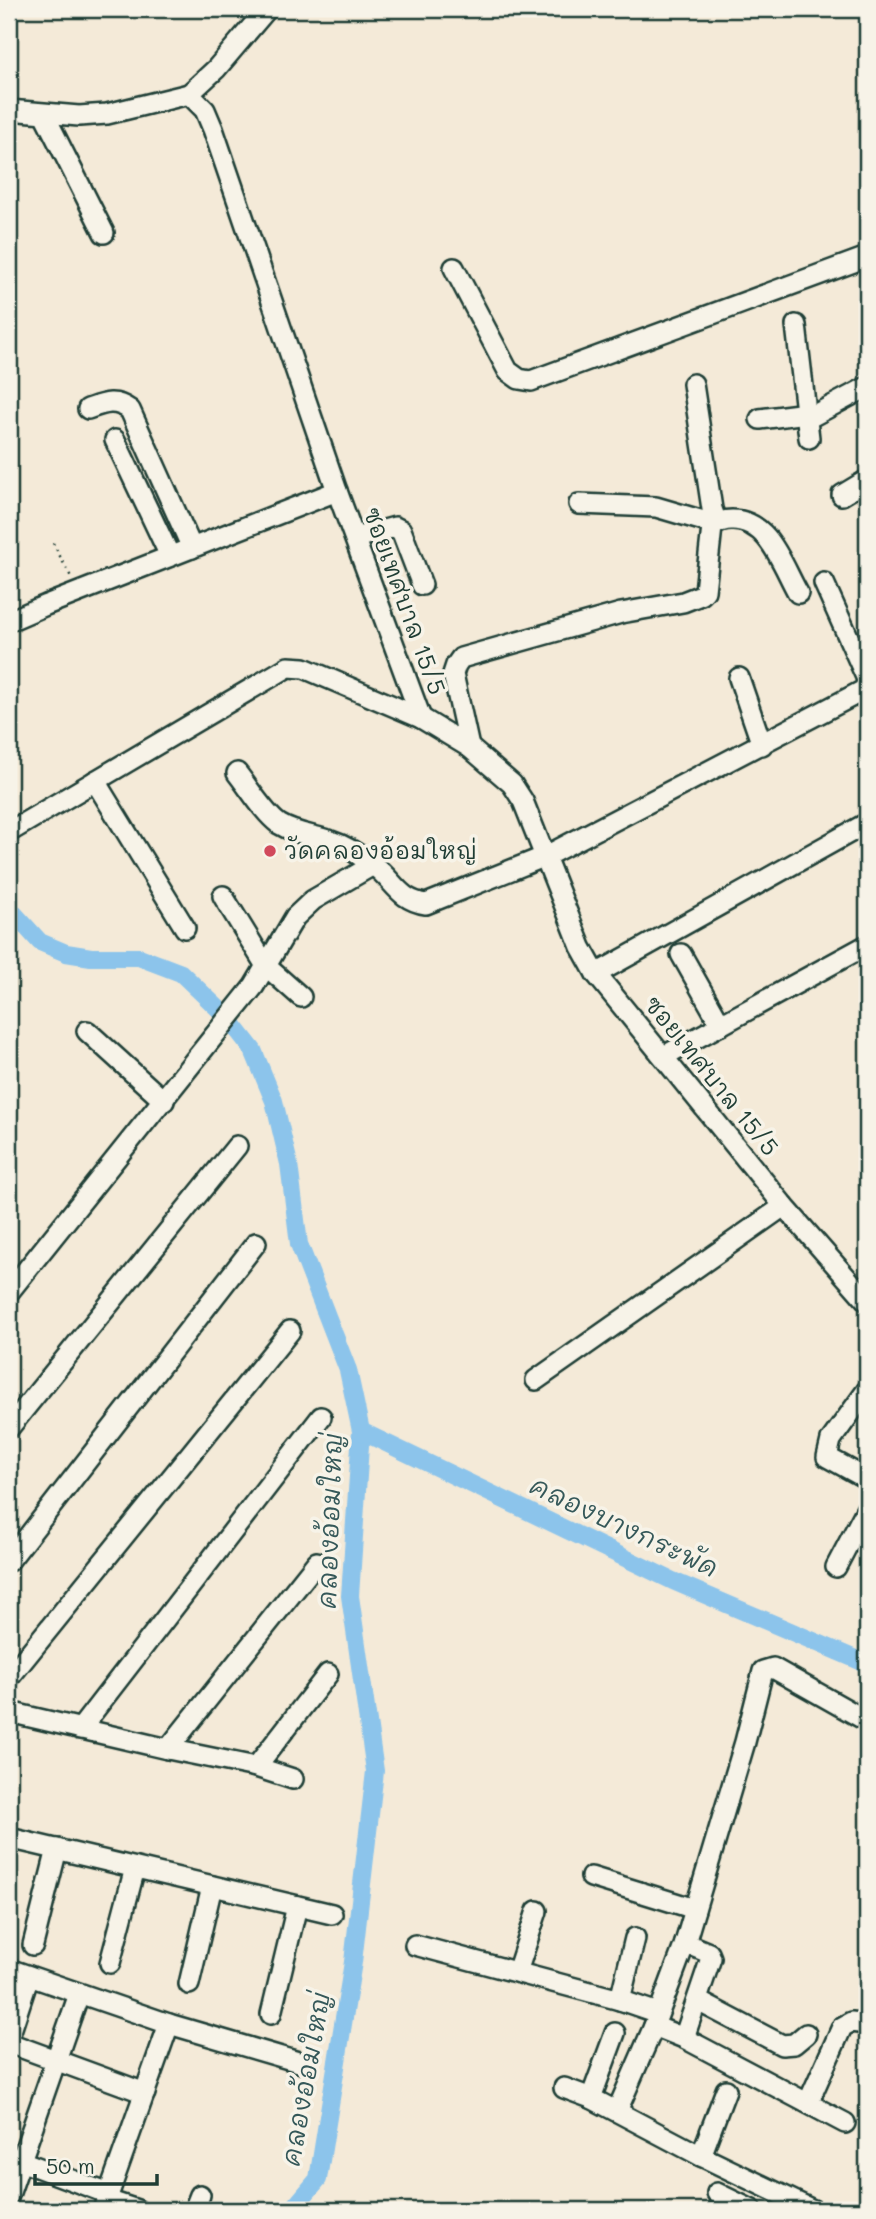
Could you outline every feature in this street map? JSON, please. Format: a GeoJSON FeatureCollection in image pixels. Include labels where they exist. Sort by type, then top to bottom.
{"type":"FeatureCollection","features":[{"type":"Feature","properties":{"kind":"street"},"geometry":{"type":"LineString","coordinates":[[9,110],[79,116],[107,114],[189,94],[216,69],[267,9]]}},
{"type":"Feature","properties":{"kind":"street","name":"ซอยเทศบาล 15/5"},"geometry":{"type":"LineString","coordinates":[[189,94],[209,119],[337,491],[421,718],[469,747],[519,792],[581,947],[597,974],[784,1206],[867,1301]]}},
{"type":"Feature","properties":{"kind":"street"},"geometry":{"type":"LineString","coordinates":[[44,114],[104,233]]}},
{"type":"Feature","properties":{"kind":"street"},"geometry":{"type":"LineString","coordinates":[[454,268],[508,371],[519,379],[531,381],[867,257]]}},
{"type":"Feature","properties":{"kind":"street"},"geometry":{"type":"LineString","coordinates":[[796,325],[808,423]]}},
{"type":"Feature","properties":{"kind":"street"},"geometry":{"type":"LineString","coordinates":[[694,384],[716,523]]}},
{"type":"Feature","properties":{"kind":"street"},"geometry":{"type":"LineString","coordinates":[[760,419],[808,423],[867,387]]}},
{"type":"Feature","properties":{"kind":"street"},"geometry":{"type":"LineString","coordinates":[[88,409],[110,401],[130,410],[192,548]]}},
{"type":"Feature","properties":{"kind":"street"},"geometry":{"type":"LineString","coordinates":[[115,440],[170,556]]}},
{"type":"Feature","properties":{"kind":"street"},"geometry":{"type":"LineString","coordinates":[[842,495],[867,480]]}},
{"type":"Feature","properties":{"kind":"street"},"geometry":{"type":"LineString","coordinates":[[9,621],[337,491]]}},
{"type":"Feature","properties":{"kind":"street"},"geometry":{"type":"LineString","coordinates":[[579,504],[656,507],[716,523]]}},
{"type":"Feature","properties":{"kind":"street"},"geometry":{"type":"LineString","coordinates":[[469,747],[453,674],[461,659],[621,613],[683,602],[701,595],[705,591],[712,527],[716,523],[726,520],[743,521],[755,526],[765,535],[798,593]]}},
{"type":"Feature","properties":{"kind":"street"},"geometry":{"type":"LineString","coordinates":[[355,538],[395,527],[401,530],[422,585]]}},
{"type":"Feature","properties":{"kind":"street"},"geometry":{"type":"LineString","coordinates":[[237,774],[273,819],[281,825],[350,848],[383,872],[411,902],[426,904],[546,856],[762,745],[867,686],[824,583]]}},
{"type":"Feature","properties":{"kind":"street"},"geometry":{"type":"LineString","coordinates":[[9,832],[288,667],[304,668],[421,718]]}},
{"type":"Feature","properties":{"kind":"street"},"geometry":{"type":"LineString","coordinates":[[739,678],[762,745]]}},
{"type":"Feature","properties":{"kind":"street"},"geometry":{"type":"LineString","coordinates":[[95,781],[185,928]]}},
{"type":"Feature","properties":{"kind":"street"},"geometry":{"type":"LineString","coordinates":[[597,974],[867,823]]}},
{"type":"Feature","properties":{"kind":"street"},"geometry":{"type":"LineString","coordinates":[[9,1292],[254,986],[295,917],[313,900],[373,865]]}},
{"type":"Feature","properties":{"kind":"street"},"geometry":{"type":"LineString","coordinates":[[223,896],[266,966],[300,997]]}},
{"type":"Feature","properties":{"kind":"street"},"geometry":{"type":"LineString","coordinates":[[664,1056],[867,945]]}},
{"type":"Feature","properties":{"kind":"street"},"geometry":{"type":"LineString","coordinates":[[681,954],[721,1025]]}},
{"type":"Feature","properties":{"kind":"street"},"geometry":{"type":"LineString","coordinates":[[86,1031],[164,1101]]}},
{"type":"Feature","properties":{"kind":"street"},"geometry":{"type":"LineString","coordinates":[[9,1428],[237,1146]]}},
{"type":"Feature","properties":{"kind":"street"},"geometry":{"type":"LineString","coordinates":[[536,1380],[784,1206]]}},
{"type":"Feature","properties":{"kind":"street"},"geometry":{"type":"LineString","coordinates":[[9,1562],[256,1243]]}},
{"type":"Feature","properties":{"kind":"street"},"geometry":{"type":"LineString","coordinates":[[9,1678],[290,1331]]}},
{"type":"Feature","properties":{"kind":"street"},"geometry":{"type":"LineString","coordinates":[[867,1390],[831,1440],[827,1457],[867,1479]]}},
{"type":"Feature","properties":{"kind":"street"},"geometry":{"type":"LineString","coordinates":[[80,1729],[321,1418]]}},
{"type":"Feature","properties":{"kind":"street"},"geometry":{"type":"LineString","coordinates":[[836,1567],[867,1508]]}},
{"type":"Feature","properties":{"kind":"street"},"geometry":{"type":"LineString","coordinates":[[168,1749],[317,1562]]}},
{"type":"Feature","properties":{"kind":"street"},"geometry":{"type":"LineString","coordinates":[[617,2111],[685,1943],[745,1742],[763,1671],[774,1668],[867,1721]]}},
{"type":"Feature","properties":{"kind":"street"},"geometry":{"type":"LineString","coordinates":[[256,1767],[328,1674]]}},
{"type":"Feature","properties":{"kind":"street"},"geometry":{"type":"LineString","coordinates":[[9,1712],[256,1767],[293,1779]]}},
{"type":"Feature","properties":{"kind":"street"},"geometry":{"type":"LineString","coordinates":[[9,1838],[332,1914]]}},
{"type":"Feature","properties":{"kind":"street"},"geometry":{"type":"LineString","coordinates":[[33,1945],[57,1849]]}},
{"type":"Feature","properties":{"kind":"street"},"geometry":{"type":"LineString","coordinates":[[110,1963],[135,1868]]}},
{"type":"Feature","properties":{"kind":"street"},"geometry":{"type":"LineString","coordinates":[[591,1877],[695,1909]]}},
{"type":"Feature","properties":{"kind":"street"},"geometry":{"type":"LineString","coordinates":[[189,1984],[212,1886]]}},
{"type":"Feature","properties":{"kind":"street"},"geometry":{"type":"LineString","coordinates":[[271,2014],[297,1906]]}},
{"type":"Feature","properties":{"kind":"street"},"geometry":{"type":"LineString","coordinates":[[517,1972],[537,1911]]}},
{"type":"Feature","properties":{"kind":"street"},"geometry":{"type":"LineString","coordinates":[[620,2000],[635,1938]]}},
{"type":"Feature","properties":{"kind":"street"},"geometry":{"type":"LineString","coordinates":[[684,2038],[711,1958],[709,1953],[685,1943]]}},
{"type":"Feature","properties":{"kind":"street"},"geometry":{"type":"LineString","coordinates":[[415,1945],[620,2000],[684,2038],[845,2123]]}},
{"type":"Feature","properties":{"kind":"street"},"geometry":{"type":"LineString","coordinates":[[9,1969],[169,2024],[302,2063]]}},
{"type":"Feature","properties":{"kind":"street"},"geometry":{"type":"LineString","coordinates":[[9,2037],[29,1976]]}},
{"type":"Feature","properties":{"kind":"street"},"geometry":{"type":"LineString","coordinates":[[9,2195],[14,2159],[56,2060],[79,1994]]}},
{"type":"Feature","properties":{"kind":"street"},"geometry":{"type":"LineString","coordinates":[[698,2001],[782,2045],[794,2044],[806,2034]]}},
{"type":"Feature","properties":{"kind":"street"},"geometry":{"type":"LineString","coordinates":[[808,2104],[842,2027],[851,2022],[867,2024]]}},
{"type":"Feature","properties":{"kind":"street"},"geometry":{"type":"LineString","coordinates":[[106,2202],[169,2024]]}},
{"type":"Feature","properties":{"kind":"street"},"geometry":{"type":"LineString","coordinates":[[591,2098],[615,2033]]}},
{"type":"Feature","properties":{"kind":"street"},"geometry":{"type":"LineString","coordinates":[[9,2043],[145,2093]]}},
{"type":"Feature","properties":{"kind":"street"},"geometry":{"type":"LineString","coordinates":[[564,2088],[591,2098],[701,2156],[813,2210]]}},
{"type":"Feature","properties":{"kind":"street"},"geometry":{"type":"LineString","coordinates":[[701,2156],[726,2090]]}},
{"type":"Feature","properties":{"kind":"street"},"geometry":{"type":"LineString","coordinates":[[14,2159],[106,2202],[137,2210]]}},
{"type":"Feature","properties":{"kind":"street"},"geometry":{"type":"LineString","coordinates":[[716,2193],[752,2210]]}},
{"type":"Feature","properties":{"kind":"path"},"geometry":{"type":"LineString","coordinates":[[53,543],[79,592]]}},
{"type":"Feature","properties":{"kind":"waterway","name":"คลองอ้อมใหญ่"},"geometry":{"type":"LineString","coordinates":[[9,908],[40,942],[66,953],[91,957],[139,957],[181,973],[228,1018],[253,1050],[274,1101],[289,1164],[299,1244],[348,1370],[361,1431],[350,1596],[375,1771],[353,1962],[318,2179],[292,2210]]}},
{"type":"Feature","properties":{"kind":"waterway","name":"คลองบางกระพัด"},"geometry":{"type":"LineString","coordinates":[[361,1431],[673,1581],[867,1664]]}},
{"type":"Feature","properties":{"kind":"place","name":"วัดคลองอ้อมใหญ่"},"geometry":{"type":"Point","coordinates":[270,851]}}]}
